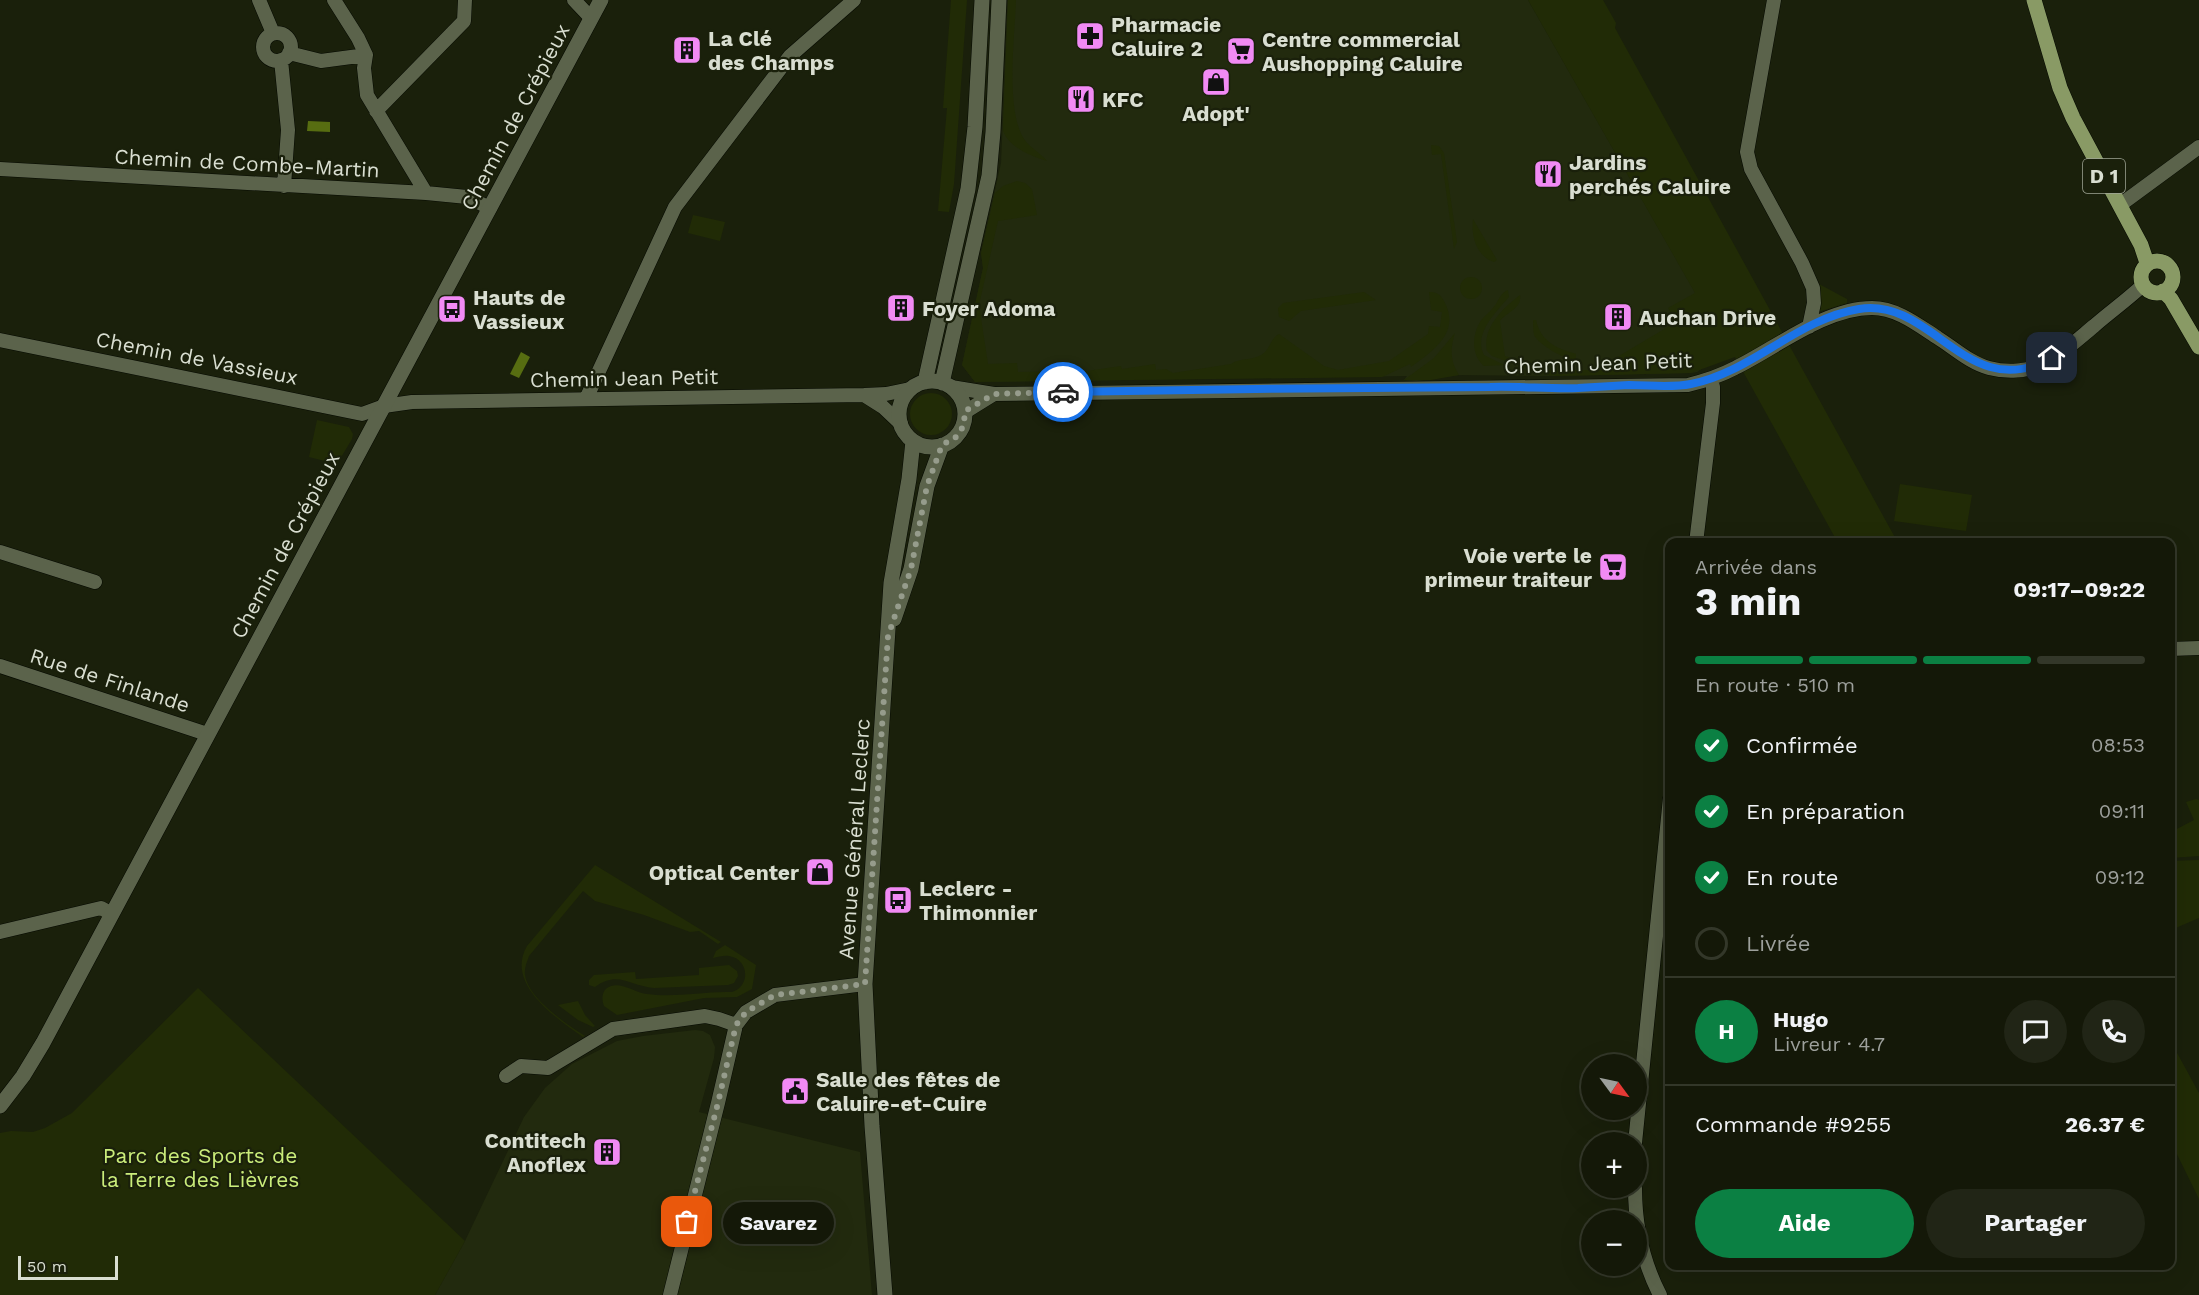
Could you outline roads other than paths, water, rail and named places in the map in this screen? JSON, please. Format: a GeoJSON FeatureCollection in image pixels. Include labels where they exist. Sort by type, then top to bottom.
{"type":"FeatureCollection","features":[{"type":"Feature","properties":{"kind":"main road","name":"Chemin de Crépieux"},"geometry":{"type":"LineString","coordinates":[[0,1106],[43,1044],[601,0]]}},
{"type":"Feature","properties":{"kind":"main road"},"geometry":{"type":"LineString","coordinates":[[926,382],[968,189],[975,128],[982,0]]}},
{"type":"Feature","properties":{"kind":"main road"},"geometry":{"type":"LineString","coordinates":[[947,385],[991,162],[999,0]]}},
{"type":"Feature","properties":{"kind":"main road","name":"D 1"},"geometry":{"type":"LineString","coordinates":[[2034,0],[2060,88],[2073,118],[2141,245],[2147,263]]}},
{"type":"Feature","properties":{"kind":"main road"},"geometry":{"type":"LineString","coordinates":[[2163,262],[2171,269],[2173,279],[2163,291],[2153,292],[2143,285],[2141,272],[2147,263],[2163,262]]}},
{"type":"Feature","properties":{"kind":"main road"},"geometry":{"type":"LineString","coordinates":[[2163,291],[2171,299],[2199,347]]}},
{"type":"Feature","properties":{"kind":"main road"},"geometry":{"type":"LineString","coordinates":[[926,382],[947,385],[963,402],[965,411],[961,431],[956,437],[942,445],[932,447],[913,441],[901,424],[899,414],[901,404],[910,389],[926,382]]}},
{"type":"Feature","properties":{"kind":"main road","name":"Avenue Général Leclerc"},"geometry":{"type":"LineString","coordinates":[[885,1295],[872,1126],[865,984],[893,567],[909,479],[913,441]]}},
{"type":"Feature","properties":{"kind":"main road","name":"Avenue Général Leclerc"},"geometry":{"type":"LineString","coordinates":[[888,636],[911,569],[927,486],[942,445]]}},
{"type":"Feature","properties":{"kind":"street"},"geometry":{"type":"LineString","coordinates":[[259,0],[273,33]]}},
{"type":"Feature","properties":{"kind":"street"},"geometry":{"type":"LineString","coordinates":[[334,0],[366,55],[364,79],[367,95],[426,193]]}},
{"type":"Feature","properties":{"kind":"street"},"geometry":{"type":"LineString","coordinates":[[376,111],[464,21],[465,0]]}},
{"type":"Feature","properties":{"kind":"street"},"geometry":{"type":"LineString","coordinates":[[574,0],[591,18]]}},
{"type":"Feature","properties":{"kind":"street"},"geometry":{"type":"LineString","coordinates":[[586,399],[675,207],[790,56],[854,0]]}},
{"type":"Feature","properties":{"kind":"street"},"geometry":{"type":"LineString","coordinates":[[1774,0],[1747,142],[1748,160],[1809,277],[1814,294],[1809,327]]}},
{"type":"Feature","properties":{"kind":"street"},"geometry":{"type":"LineString","coordinates":[[284,186],[288,130],[285,57],[291,49],[290,40],[282,33],[273,33],[265,39],[264,53],[271,60],[285,57],[321,61],[366,55]]}},
{"type":"Feature","properties":{"kind":"street"},"geometry":{"type":"LineString","coordinates":[[2120,205],[2199,147]]}},
{"type":"Feature","properties":{"kind":"street","name":"Chemin de Combe-Martin"},"geometry":{"type":"LineString","coordinates":[[0,169],[426,193],[467,197],[490,207]]}},
{"type":"Feature","properties":{"kind":"street","name":"Chemin Jean Petit"},"geometry":{"type":"LineString","coordinates":[[947,385],[994,394],[1688,385],[1711,379],[1734,369],[1809,327],[1846,312],[1872,308],[1907,318],[1976,362],[2003,370],[2021,370],[2038,366],[2059,353],[2143,285]]}},
{"type":"Feature","properties":{"kind":"street","name":"Chemin de Vassieux"},"geometry":{"type":"LineString","coordinates":[[0,340],[362,414],[384,406]]}},
{"type":"Feature","properties":{"kind":"street"},"geometry":{"type":"LineString","coordinates":[[1697,538],[1713,403],[1711,379]]}},
{"type":"Feature","properties":{"kind":"street","name":"Chemin Jean Petit"},"geometry":{"type":"LineString","coordinates":[[384,406],[412,402],[864,395],[886,394],[910,389]]}},
{"type":"Feature","properties":{"kind":"street","name":"Chemin Jean Petit"},"geometry":{"type":"LineString","coordinates":[[965,411],[994,394]]}},
{"type":"Feature","properties":{"kind":"street"},"geometry":{"type":"LineString","coordinates":[[864,395],[883,407],[901,424]]}},
{"type":"Feature","properties":{"kind":"street"},"geometry":{"type":"LineString","coordinates":[[0,552],[94,582]]}},
{"type":"Feature","properties":{"kind":"street"},"geometry":{"type":"LineString","coordinates":[[2175,649],[2199,648]]}},
{"type":"Feature","properties":{"kind":"street","name":"Rue de Finlande"},"geometry":{"type":"LineString","coordinates":[[0,666],[207,734]]}},
{"type":"Feature","properties":{"kind":"street"},"geometry":{"type":"LineString","coordinates":[[1636,1132],[1665,847]]}},
{"type":"Feature","properties":{"kind":"street"},"geometry":{"type":"LineString","coordinates":[[0,932],[101,908],[112,914]]}},
{"type":"Feature","properties":{"kind":"street"},"geometry":{"type":"LineString","coordinates":[[670,1295],[736,1025],[746,1012],[775,995],[865,984]]}},
{"type":"Feature","properties":{"kind":"street"},"geometry":{"type":"LineString","coordinates":[[506,1076],[521,1066],[548,1068],[613,1029],[705,1016],[719,1018],[736,1025]]}},
{"type":"Feature","properties":{"kind":"street"},"geometry":{"type":"LineString","coordinates":[[1636,1198],[1641,1243],[1650,1275],[1660,1295]]}},
{"type":"Feature","properties":{"kind":"place","name":"Pharmacie Caluire 2"},"geometry":{"type":"Point","coordinates":[1090,36]}},
{"type":"Feature","properties":{"kind":"place","name":"La Clé des Champs"},"geometry":{"type":"Point","coordinates":[687,50]}},
{"type":"Feature","properties":{"kind":"place","name":"Centre commercial Aushopping Caluire"},"geometry":{"type":"Point","coordinates":[1241,51]}},
{"type":"Feature","properties":{"kind":"place","name":"Adopt'"},"geometry":{"type":"Point","coordinates":[1216,82]}},
{"type":"Feature","properties":{"kind":"place","name":"KFC"},"geometry":{"type":"Point","coordinates":[1081,99]}},
{"type":"Feature","properties":{"kind":"place","name":"Jardins perchés Caluire"},"geometry":{"type":"Point","coordinates":[1548,174]}},
{"type":"Feature","properties":{"kind":"place","name":"Foyer Adoma"},"geometry":{"type":"Point","coordinates":[901,308]}},
{"type":"Feature","properties":{"kind":"place","name":"Hauts de Vassieux"},"geometry":{"type":"Point","coordinates":[452,309]}},
{"type":"Feature","properties":{"kind":"place","name":"Auchan Drive"},"geometry":{"type":"Point","coordinates":[1618,317]}},
{"type":"Feature","properties":{"kind":"place","name":"Voie verte le primeur traiteur"},"geometry":{"type":"Point","coordinates":[1613,567]}},
{"type":"Feature","properties":{"kind":"place","name":"Optical Center"},"geometry":{"type":"Point","coordinates":[820,872]}},
{"type":"Feature","properties":{"kind":"place","name":"Leclerc - Thimonnier"},"geometry":{"type":"Point","coordinates":[898,900]}},
{"type":"Feature","properties":{"kind":"place","name":"Salle des fêtes de Caluire-et-Cuire"},"geometry":{"type":"Point","coordinates":[795,1091]}},
{"type":"Feature","properties":{"kind":"place","name":"Contitech Anoflex"},"geometry":{"type":"Point","coordinates":[607,1152]}},
{"type":"Feature","properties":{"kind":"place","name":"Savarez"},"geometry":{"type":"Point","coordinates":[687,1222]}},
{"type":"Feature","properties":{"kind":"park label","name":"Parc des Sports de la Terre des Lièvres"},"geometry":{"type":"Point","coordinates":[200,1167]}}]}
